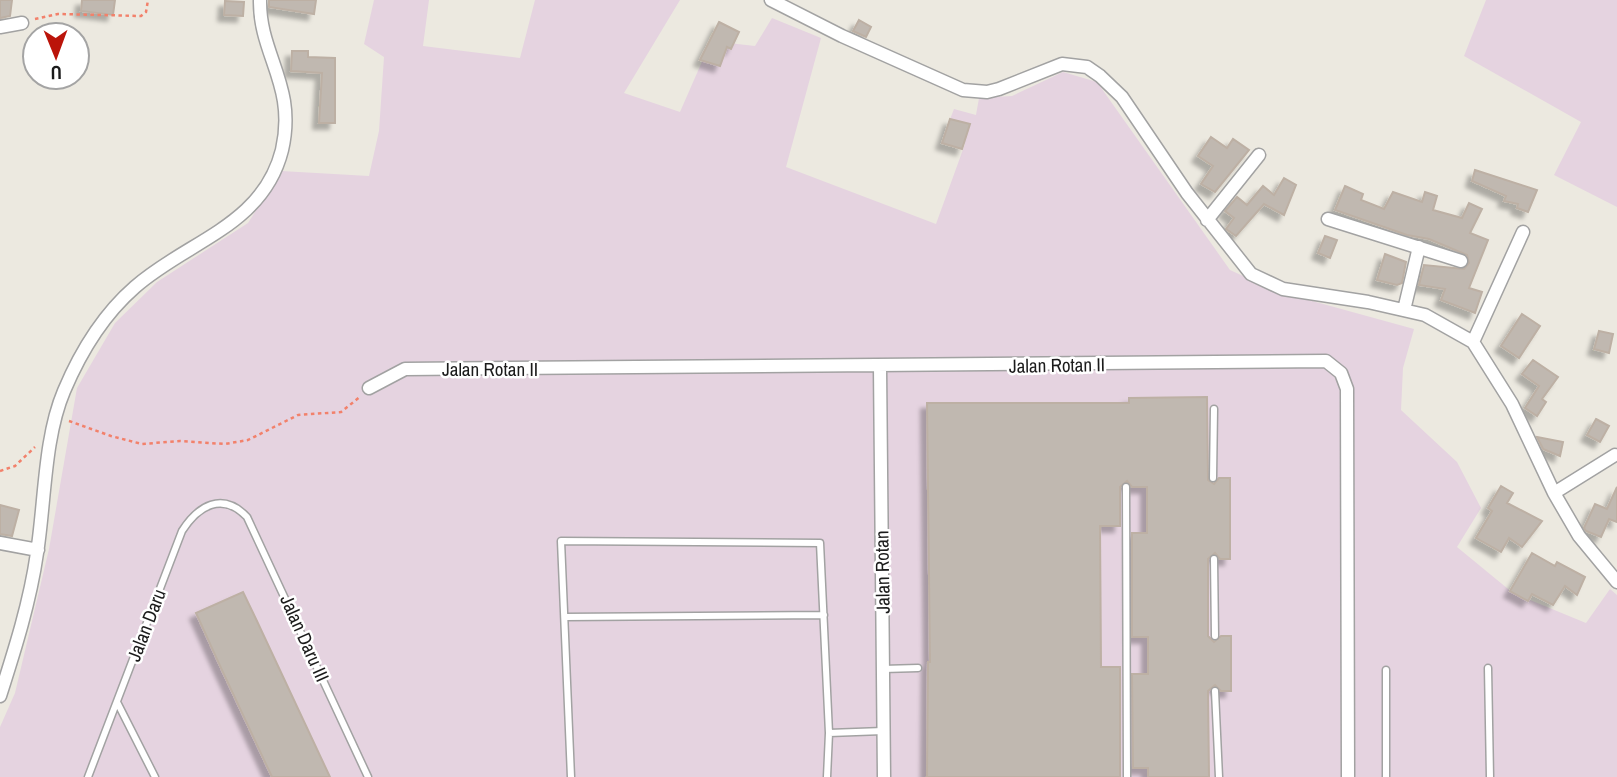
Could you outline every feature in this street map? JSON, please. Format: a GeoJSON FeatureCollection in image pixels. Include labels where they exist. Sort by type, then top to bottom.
{"type":"FeatureCollection","features":[{"type":"Feature","properties":{"kind":"street"},"geometry":{"type":"LineString","coordinates":[[0,696],[33,582],[58,408],[88,343],[121,301],[150,275],[228,227],[264,191],[274,172],[282,149],[286,107],[283,86],[261,20],[260,0]]}},
{"type":"Feature","properties":{"kind":"street"},"geometry":{"type":"LineString","coordinates":[[771,0],[867,48],[964,90],[999,89],[1062,64],[1087,68],[1122,97],[1207,220],[1242,265],[1265,283],[1283,289],[1404,310],[1443,323],[1473,342],[1512,404],[1553,493],[1579,536],[1617,582]]}},
{"type":"Feature","properties":{"kind":"street"},"geometry":{"type":"LineString","coordinates":[[0,27],[21,23]]}},
{"type":"Feature","properties":{"kind":"street"},"geometry":{"type":"LineString","coordinates":[[1207,220],[1259,155]]}},
{"type":"Feature","properties":{"kind":"street"},"geometry":{"type":"LineString","coordinates":[[1328,219],[1461,261]]}},
{"type":"Feature","properties":{"kind":"street"},"geometry":{"type":"LineString","coordinates":[[1473,342],[1523,232]]}},
{"type":"Feature","properties":{"kind":"street"},"geometry":{"type":"LineString","coordinates":[[1404,310],[1419,247]]}},
{"type":"Feature","properties":{"kind":"street","name":"Jalan Rotan II"},"geometry":{"type":"LineString","coordinates":[[369,388],[405,369],[880,367],[1326,361],[1341,373],[1347,389],[1348,777]]}},
{"type":"Feature","properties":{"kind":"street","name":"Jalan Rotan"},"geometry":{"type":"LineString","coordinates":[[880,367],[884,777]]}},
{"type":"Feature","properties":{"kind":"street"},"geometry":{"type":"LineString","coordinates":[[1553,493],[1615,455]]}},
{"type":"Feature","properties":{"kind":"street"},"geometry":{"type":"LineString","coordinates":[[0,543],[38,550]]}},
{"type":"Feature","properties":{"kind":"lane"},"geometry":{"type":"LineString","coordinates":[[1213,478],[1214,409]]}},
{"type":"Feature","properties":{"kind":"lane"},"geometry":{"type":"LineString","coordinates":[[1126,487],[1127,777]]}},
{"type":"Feature","properties":{"kind":"lane","name":"Jalan Daru"},"geometry":{"type":"LineString","coordinates":[[88,777],[182,531],[195,512],[204,506],[233,506]]}},
{"type":"Feature","properties":{"kind":"lane","name":"Jalan Daru III"},"geometry":{"type":"LineString","coordinates":[[233,506],[247,517],[274,570],[368,777]]}},
{"type":"Feature","properties":{"kind":"lane"},"geometry":{"type":"LineString","coordinates":[[571,777],[561,541],[820,543],[828,733],[827,777]]}},
{"type":"Feature","properties":{"kind":"lane"},"geometry":{"type":"LineString","coordinates":[[1214,559],[1215,636]]}},
{"type":"Feature","properties":{"kind":"lane"},"geometry":{"type":"LineString","coordinates":[[565,617],[824,615]]}},
{"type":"Feature","properties":{"kind":"lane"},"geometry":{"type":"LineString","coordinates":[[883,669],[918,668]]}},
{"type":"Feature","properties":{"kind":"lane"},"geometry":{"type":"LineString","coordinates":[[1488,668],[1490,777]]}},
{"type":"Feature","properties":{"kind":"lane"},"geometry":{"type":"LineString","coordinates":[[1386,670],[1386,777]]}},
{"type":"Feature","properties":{"kind":"lane"},"geometry":{"type":"LineString","coordinates":[[1215,691],[1219,777]]}},
{"type":"Feature","properties":{"kind":"lane"},"geometry":{"type":"LineString","coordinates":[[117,702],[155,777]]}},
{"type":"Feature","properties":{"kind":"lane"},"geometry":{"type":"LineString","coordinates":[[828,733],[883,731]]}},
{"type":"Feature","properties":{"kind":"path"},"geometry":{"type":"LineString","coordinates":[[30,21],[58,14],[141,16],[146,12],[148,0]]}},
{"type":"Feature","properties":{"kind":"path"},"geometry":{"type":"LineString","coordinates":[[58,408],[66,419],[80,426],[142,443],[180,441],[225,444],[247,440],[283,420],[298,415],[341,412],[369,388]]}},
{"type":"Feature","properties":{"kind":"path"},"geometry":{"type":"LineString","coordinates":[[0,471],[15,466],[36,446]]}},
{"type":"Feature","properties":{"kind":"shaded area"},"geometry":{"type":"Polygon","coordinates":[[[374,0],[429,0],[423,46],[520,58],[535,0],[680,0],[624,93],[680,112],[711,41],[755,46],[772,18],[821,38],[786,167],[936,224],[965,144],[943,137],[954,109],[976,115],[979,98],[1012,96],[1063,72],[1097,82],[1230,270],[1276,291],[1414,329],[1403,368],[1401,410],[1457,462],[1481,508],[1457,547],[1513,593],[1586,623],[1610,589],[1617,595],[1617,777],[0,777],[0,727],[15,693],[49,549],[77,388],[115,323],[157,282],[248,223],[281,171],[369,176],[379,131],[384,57],[364,44],[374,0]]]}},
{"type":"Feature","properties":{"kind":"shaded area"},"geometry":{"type":"Polygon","coordinates":[[[1486,0],[1617,0],[1617,207],[1554,175],[1581,122],[1464,56],[1486,0]]]}},
{"type":"Feature","properties":{"kind":"building"},"geometry":{"type":"Polygon","coordinates":[[[0,0],[12,0],[10,16],[0,18],[0,0]]]}},
{"type":"Feature","properties":{"kind":"building"},"geometry":{"type":"Polygon","coordinates":[[[82,0],[115,0],[113,15],[81,11],[82,0]]]}},
{"type":"Feature","properties":{"kind":"building"},"geometry":{"type":"Polygon","coordinates":[[[269,0],[316,0],[314,14],[269,7],[269,0]]]}},
{"type":"Feature","properties":{"kind":"building"},"geometry":{"type":"Polygon","coordinates":[[[225,1],[244,2],[243,16],[224,15],[225,1]]]}},
{"type":"Feature","properties":{"kind":"building"},"geometry":{"type":"Polygon","coordinates":[[[859,20],[871,27],[866,37],[853,31],[859,20]]]}},
{"type":"Feature","properties":{"kind":"building"},"geometry":{"type":"Polygon","coordinates":[[[719,22],[739,32],[731,49],[727,47],[720,66],[700,60],[719,22]]]}},
{"type":"Feature","properties":{"kind":"building"},"geometry":{"type":"Polygon","coordinates":[[[292,51],[308,51],[308,57],[335,58],[335,123],[319,123],[322,73],[291,71],[292,51]]]}},
{"type":"Feature","properties":{"kind":"building"},"geometry":{"type":"Polygon","coordinates":[[[950,119],[970,124],[962,149],[942,143],[950,119]]]}},
{"type":"Feature","properties":{"kind":"building"},"geometry":{"type":"Polygon","coordinates":[[[1211,137],[1227,148],[1233,139],[1249,150],[1215,192],[1201,184],[1213,166],[1198,156],[1211,137]]]}},
{"type":"Feature","properties":{"kind":"building"},"geometry":{"type":"Polygon","coordinates":[[[1475,170],[1537,190],[1528,212],[1517,208],[1518,204],[1504,201],[1506,196],[1472,181],[1475,170]]]}},
{"type":"Feature","properties":{"kind":"building"},"geometry":{"type":"Polygon","coordinates":[[[1284,178],[1296,185],[1284,215],[1264,204],[1236,236],[1226,229],[1234,218],[1225,211],[1237,197],[1247,205],[1263,186],[1274,195],[1284,178]]]}},
{"type":"Feature","properties":{"kind":"building"},"geometry":{"type":"Polygon","coordinates":[[[1345,186],[1363,194],[1361,200],[1384,209],[1393,192],[1422,202],[1425,192],[1437,196],[1433,210],[1462,218],[1469,203],[1482,209],[1470,233],[1488,240],[1469,288],[1482,292],[1475,313],[1441,300],[1445,289],[1419,285],[1424,265],[1464,269],[1469,263],[1467,255],[1429,239],[1407,235],[1335,210],[1345,186]]]}},
{"type":"Feature","properties":{"kind":"building"},"geometry":{"type":"Polygon","coordinates":[[[1325,236],[1337,240],[1330,258],[1318,253],[1325,236]]]}},
{"type":"Feature","properties":{"kind":"building"},"geometry":{"type":"Polygon","coordinates":[[[1385,254],[1406,262],[1402,283],[1397,285],[1377,280],[1385,254]]]}},
{"type":"Feature","properties":{"kind":"building"},"geometry":{"type":"Polygon","coordinates":[[[1522,314],[1540,326],[1519,358],[1501,346],[1522,314]]]}},
{"type":"Feature","properties":{"kind":"building"},"geometry":{"type":"Polygon","coordinates":[[[1599,331],[1613,334],[1609,353],[1594,349],[1599,331]]]}},
{"type":"Feature","properties":{"kind":"building"},"geometry":{"type":"Polygon","coordinates":[[[1533,360],[1558,377],[1542,399],[1546,402],[1537,416],[1525,408],[1539,386],[1522,374],[1533,360]]]}},
{"type":"Feature","properties":{"kind":"building"},"geometry":{"type":"Polygon","coordinates":[[[1207,397],[1208,480],[1214,484],[1219,478],[1230,478],[1230,559],[1220,559],[1215,553],[1208,559],[1208,636],[1214,642],[1221,636],[1231,636],[1231,691],[1221,691],[1215,685],[1208,691],[1209,777],[1148,777],[1148,768],[1133,768],[1132,674],[1148,674],[1148,637],[1132,637],[1132,533],[1147,533],[1147,487],[1132,487],[1127,481],[1120,487],[1120,526],[1100,526],[1101,667],[1120,667],[1120,777],[927,777],[930,662],[927,403],[1129,403],[1129,398],[1207,397]]]}},
{"type":"Feature","properties":{"kind":"building"},"geometry":{"type":"Polygon","coordinates":[[[1596,419],[1609,426],[1600,442],[1587,435],[1596,419]]]}},
{"type":"Feature","properties":{"kind":"building"},"geometry":{"type":"Polygon","coordinates":[[[1537,437],[1563,442],[1560,456],[1543,449],[1537,437]]]}},
{"type":"Feature","properties":{"kind":"building"},"geometry":{"type":"Polygon","coordinates":[[[1501,486],[1513,493],[1507,503],[1542,521],[1522,547],[1509,538],[1501,552],[1476,538],[1492,511],[1488,508],[1501,486]]]}},
{"type":"Feature","properties":{"kind":"building"},"geometry":{"type":"Polygon","coordinates":[[[1617,487],[1617,522],[1609,519],[1601,537],[1586,531],[1584,528],[1595,504],[1607,509],[1617,487]]]}},
{"type":"Feature","properties":{"kind":"building"},"geometry":{"type":"Polygon","coordinates":[[[0,505],[19,510],[12,536],[0,534],[0,505]]]}},
{"type":"Feature","properties":{"kind":"building"},"geometry":{"type":"Polygon","coordinates":[[[1532,553],[1555,566],[1557,562],[1585,577],[1577,595],[1565,586],[1553,605],[1532,594],[1528,601],[1510,591],[1532,553]]]}},
{"type":"Feature","properties":{"kind":"building"},"geometry":{"type":"Polygon","coordinates":[[[243,592],[330,777],[272,777],[196,613],[243,592]]]}}]}
